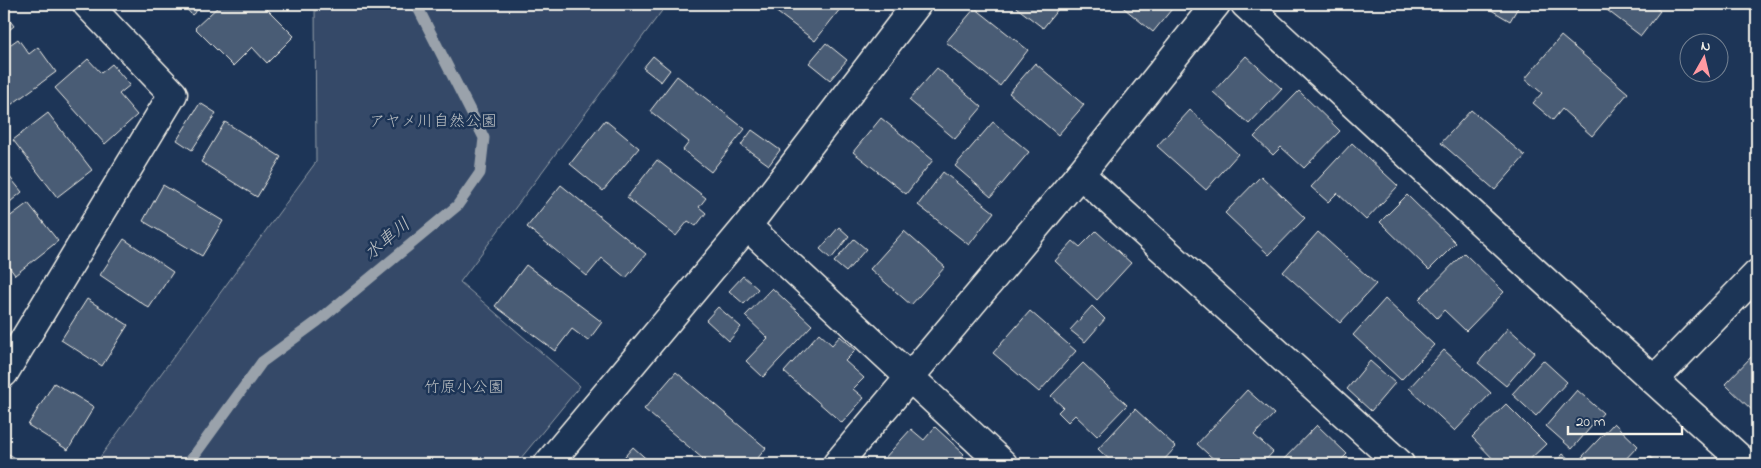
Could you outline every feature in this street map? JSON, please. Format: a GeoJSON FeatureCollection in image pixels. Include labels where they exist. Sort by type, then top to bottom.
{"type":"FeatureCollection","features":[{"type":"Feature","properties":{"kind":"street"},"geometry":{"type":"LineString","coordinates":[[7,357],[173,94],[86,4]]}},
{"type":"Feature","properties":{"kind":"street"},"geometry":{"type":"LineString","coordinates":[[548,464],[747,226],[917,4]]}},
{"type":"Feature","properties":{"kind":"street"},"geometry":{"type":"LineString","coordinates":[[837,464],[1080,174],[1216,4]]}},
{"type":"Feature","properties":{"kind":"street"},"geometry":{"type":"LineString","coordinates":[[1245,4],[1528,266],[1746,464]]}},
{"type":"Feature","properties":{"kind":"street"},"geometry":{"type":"LineString","coordinates":[[1080,174],[1400,464]]}},
{"type":"Feature","properties":{"kind":"street"},"geometry":{"type":"LineString","coordinates":[[747,226],[1004,464]]}},
{"type":"Feature","properties":{"kind":"street"},"geometry":{"type":"LineString","coordinates":[[1654,380],[1757,274]]}},
{"type":"Feature","properties":{"kind":"green space","name":"アヤメ川自然公園"},"geometry":{"type":"Polygon","coordinates":[[[315,4],[667,4],[460,282],[580,386],[516,464],[95,464],[316,162],[315,4]]]}},
{"type":"Feature","properties":{"kind":"building"},"geometry":{"type":"Polygon","coordinates":[[[182,4],[204,4],[192,15],[182,4]]]}},
{"type":"Feature","properties":{"kind":"building"},"geometry":{"type":"Polygon","coordinates":[[[221,4],[262,4],[294,36],[267,63],[252,47],[233,66],[195,28],[221,4]]]}},
{"type":"Feature","properties":{"kind":"building"},"geometry":{"type":"Polygon","coordinates":[[[766,4],[844,4],[815,41],[766,4]]]}},
{"type":"Feature","properties":{"kind":"building"},"geometry":{"type":"Polygon","coordinates":[[[1012,4],[1062,4],[1043,28],[1012,4]]]}},
{"type":"Feature","properties":{"kind":"building"},"geometry":{"type":"Polygon","coordinates":[[[1119,4],[1176,4],[1153,32],[1119,4]]]}},
{"type":"Feature","properties":{"kind":"building"},"geometry":{"type":"Polygon","coordinates":[[[1481,4],[1520,4],[1510,21],[1481,4]]]}},
{"type":"Feature","properties":{"kind":"building"},"geometry":{"type":"Polygon","coordinates":[[[1599,4],[1650,4],[1660,11],[1641,36],[1599,4]]]}},
{"type":"Feature","properties":{"kind":"building"},"geometry":{"type":"Polygon","coordinates":[[[975,8],[1028,50],[1000,86],[946,42],[975,8]]]}},
{"type":"Feature","properties":{"kind":"building"},"geometry":{"type":"Polygon","coordinates":[[[4,13],[14,26],[4,34],[4,13]]]}},
{"type":"Feature","properties":{"kind":"building"},"geometry":{"type":"Polygon","coordinates":[[[1561,36],[1628,93],[1592,136],[1562,109],[1553,120],[1533,103],[1542,93],[1525,79],[1561,36]]]}},
{"type":"Feature","properties":{"kind":"building"},"geometry":{"type":"Polygon","coordinates":[[[18,39],[29,54],[38,47],[56,72],[8,107],[4,101],[4,49],[18,39]]]}},
{"type":"Feature","properties":{"kind":"building"},"geometry":{"type":"Polygon","coordinates":[[[826,43],[847,60],[830,80],[809,63],[826,43]]]}},
{"type":"Feature","properties":{"kind":"building"},"geometry":{"type":"Polygon","coordinates":[[[653,56],[670,70],[661,82],[643,68],[653,56]]]}},
{"type":"Feature","properties":{"kind":"building"},"geometry":{"type":"Polygon","coordinates":[[[1246,56],[1282,89],[1249,124],[1213,92],[1246,56]]]}},
{"type":"Feature","properties":{"kind":"building"},"geometry":{"type":"Polygon","coordinates":[[[88,59],[101,73],[112,64],[130,85],[119,94],[137,115],[105,144],[55,88],[88,59]]]}},
{"type":"Feature","properties":{"kind":"building"},"geometry":{"type":"Polygon","coordinates":[[[1035,63],[1084,105],[1058,135],[1009,93],[1035,63]]]}},
{"type":"Feature","properties":{"kind":"building"},"geometry":{"type":"Polygon","coordinates":[[[937,68],[982,107],[955,139],[909,100],[937,68]]]}},
{"type":"Feature","properties":{"kind":"building"},"geometry":{"type":"Polygon","coordinates":[[[677,76],[745,129],[711,172],[683,150],[689,142],[650,111],[677,76]]]}},
{"type":"Feature","properties":{"kind":"building"},"geometry":{"type":"Polygon","coordinates":[[[1299,91],[1340,131],[1304,168],[1281,147],[1273,155],[1254,137],[1299,91]]]}},
{"type":"Feature","properties":{"kind":"building"},"geometry":{"type":"Polygon","coordinates":[[[200,103],[216,113],[192,150],[177,140],[200,103]]]}},
{"type":"Feature","properties":{"kind":"building"},"geometry":{"type":"Polygon","coordinates":[[[1190,110],[1238,154],[1206,190],[1157,146],[1190,110]]]}},
{"type":"Feature","properties":{"kind":"building"},"geometry":{"type":"Polygon","coordinates":[[[1471,110],[1525,156],[1495,190],[1441,143],[1471,110]]]}},
{"type":"Feature","properties":{"kind":"building"},"geometry":{"type":"Polygon","coordinates":[[[48,113],[92,170],[57,197],[13,140],[48,113]]]}},
{"type":"Feature","properties":{"kind":"building"},"geometry":{"type":"Polygon","coordinates":[[[881,118],[933,160],[906,194],[853,152],[881,118]]]}},
{"type":"Feature","properties":{"kind":"building"},"geometry":{"type":"Polygon","coordinates":[[[605,120],[639,148],[603,191],[570,164],[605,120]]]}},
{"type":"Feature","properties":{"kind":"building"},"geometry":{"type":"Polygon","coordinates":[[[225,122],[281,157],[257,197],[201,162],[225,122]]]}},
{"type":"Feature","properties":{"kind":"building"},"geometry":{"type":"Polygon","coordinates":[[[993,122],[1029,152],[991,197],[955,166],[993,122]]]}},
{"type":"Feature","properties":{"kind":"building"},"geometry":{"type":"Polygon","coordinates":[[[752,130],[780,150],[769,165],[741,145],[752,130]]]}},
{"type":"Feature","properties":{"kind":"building"},"geometry":{"type":"Polygon","coordinates":[[[1352,143],[1398,186],[1366,220],[1337,193],[1328,202],[1311,187],[1352,143]]]}},
{"type":"Feature","properties":{"kind":"building"},"geometry":{"type":"Polygon","coordinates":[[[657,160],[706,198],[699,207],[706,213],[696,226],[688,221],[676,236],[627,198],[657,160]]]}},
{"type":"Feature","properties":{"kind":"building"},"geometry":{"type":"Polygon","coordinates":[[[4,170],[22,192],[4,207],[4,170]]]}},
{"type":"Feature","properties":{"kind":"building"},"geometry":{"type":"Polygon","coordinates":[[[943,172],[994,212],[969,245],[918,205],[943,172]]]}},
{"type":"Feature","properties":{"kind":"building"},"geometry":{"type":"Polygon","coordinates":[[[1261,176],[1305,218],[1269,255],[1225,213],[1261,176]]]}},
{"type":"Feature","properties":{"kind":"building"},"geometry":{"type":"Polygon","coordinates":[[[163,185],[223,221],[202,256],[143,221],[163,185]]]}},
{"type":"Feature","properties":{"kind":"building"},"geometry":{"type":"Polygon","coordinates":[[[561,185],[646,254],[626,278],[602,258],[587,276],[527,227],[561,185]]]}},
{"type":"Feature","properties":{"kind":"building"},"geometry":{"type":"Polygon","coordinates":[[[1407,195],[1456,243],[1429,270],[1380,222],[1407,195]]]}},
{"type":"Feature","properties":{"kind":"building"},"geometry":{"type":"Polygon","coordinates":[[[28,203],[58,241],[15,275],[4,260],[4,221],[28,203]]]}},
{"type":"Feature","properties":{"kind":"building"},"geometry":{"type":"Polygon","coordinates":[[[839,227],[849,236],[831,259],[820,249],[839,227]]]}},
{"type":"Feature","properties":{"kind":"building"},"geometry":{"type":"Polygon","coordinates":[[[904,231],[945,267],[911,305],[870,269],[904,231]]]}},
{"type":"Feature","properties":{"kind":"building"},"geometry":{"type":"Polygon","coordinates":[[[1096,231],[1131,263],[1097,300],[1055,261],[1073,241],[1080,247],[1096,231]]]}},
{"type":"Feature","properties":{"kind":"building"},"geometry":{"type":"Polygon","coordinates":[[[1318,232],[1376,284],[1340,323],[1283,272],[1318,232]]]}},
{"type":"Feature","properties":{"kind":"building"},"geometry":{"type":"Polygon","coordinates":[[[124,239],[173,272],[149,308],[100,275],[124,239]]]}},
{"type":"Feature","properties":{"kind":"building"},"geometry":{"type":"Polygon","coordinates":[[[854,239],[866,249],[846,272],[834,262],[854,239]]]}},
{"type":"Feature","properties":{"kind":"building"},"geometry":{"type":"Polygon","coordinates":[[[1464,253],[1504,292],[1466,331],[1444,310],[1437,318],[1419,299],[1464,253]]]}},
{"type":"Feature","properties":{"kind":"building"},"geometry":{"type":"Polygon","coordinates":[[[526,265],[602,322],[588,341],[572,329],[555,351],[495,306],[526,265]]]}},
{"type":"Feature","properties":{"kind":"building"},"geometry":{"type":"Polygon","coordinates":[[[743,276],[758,289],[744,304],[729,291],[743,276]]]}},
{"type":"Feature","properties":{"kind":"building"},"geometry":{"type":"Polygon","coordinates":[[[772,288],[812,325],[763,377],[746,361],[768,338],[745,316],[772,288]]]}},
{"type":"Feature","properties":{"kind":"building"},"geometry":{"type":"Polygon","coordinates":[[[87,299],[128,325],[102,366],[61,340],[87,299]]]}},
{"type":"Feature","properties":{"kind":"building"},"geometry":{"type":"Polygon","coordinates":[[[1385,299],[1434,345],[1401,380],[1353,335],[1385,299]]]}},
{"type":"Feature","properties":{"kind":"building"},"geometry":{"type":"Polygon","coordinates":[[[1092,306],[1105,319],[1085,342],[1070,330],[1092,306]]]}},
{"type":"Feature","properties":{"kind":"building"},"geometry":{"type":"Polygon","coordinates":[[[718,307],[741,327],[729,341],[706,320],[718,307]]]}},
{"type":"Feature","properties":{"kind":"building"},"geometry":{"type":"Polygon","coordinates":[[[1030,311],[1076,351],[1039,392],[993,353],[1030,311]]]}},
{"type":"Feature","properties":{"kind":"building"},"geometry":{"type":"Polygon","coordinates":[[[1508,328],[1535,352],[1506,386],[1478,363],[1508,328]]]}},
{"type":"Feature","properties":{"kind":"building"},"geometry":{"type":"Polygon","coordinates":[[[819,333],[832,345],[840,336],[856,350],[845,361],[864,378],[853,389],[864,398],[842,423],[784,372],[819,333]]]}},
{"type":"Feature","properties":{"kind":"building"},"geometry":{"type":"Polygon","coordinates":[[[1444,350],[1491,393],[1455,431],[1409,388],[1444,350]]]}},
{"type":"Feature","properties":{"kind":"building"},"geometry":{"type":"Polygon","coordinates":[[[1755,353],[1757,354],[1757,415],[1725,384],[1755,353]]]}},
{"type":"Feature","properties":{"kind":"building"},"geometry":{"type":"Polygon","coordinates":[[[1543,360],[1567,382],[1536,416],[1512,394],[1543,360]]]}},
{"type":"Feature","properties":{"kind":"building"},"geometry":{"type":"Polygon","coordinates":[[[1370,361],[1395,383],[1371,411],[1347,389],[1370,361]]]}},
{"type":"Feature","properties":{"kind":"building"},"geometry":{"type":"Polygon","coordinates":[[[1083,363],[1127,405],[1097,436],[1075,415],[1068,422],[1058,412],[1063,407],[1051,396],[1083,363]]]}},
{"type":"Feature","properties":{"kind":"building"},"geometry":{"type":"Polygon","coordinates":[[[676,372],[766,448],[753,464],[709,464],[644,409],[676,372]]]}},
{"type":"Feature","properties":{"kind":"building"},"geometry":{"type":"Polygon","coordinates":[[[54,383],[94,407],[68,450],[28,425],[54,383]]]}},
{"type":"Feature","properties":{"kind":"building"},"geometry":{"type":"Polygon","coordinates":[[[1247,390],[1274,414],[1254,435],[1273,452],[1262,464],[1219,464],[1197,444],[1247,390]]]}},
{"type":"Feature","properties":{"kind":"building"},"geometry":{"type":"Polygon","coordinates":[[[1577,390],[1603,413],[1572,449],[1546,426],[1577,390]]]}},
{"type":"Feature","properties":{"kind":"building"},"geometry":{"type":"Polygon","coordinates":[[[1506,404],[1546,444],[1525,464],[1498,464],[1472,437],[1506,404]]]}},
{"type":"Feature","properties":{"kind":"building"},"geometry":{"type":"Polygon","coordinates":[[[1135,409],[1176,447],[1160,464],[1114,464],[1098,449],[1135,409]]]}},
{"type":"Feature","properties":{"kind":"building"},"geometry":{"type":"Polygon","coordinates":[[[1614,423],[1638,446],[1621,464],[1591,464],[1582,457],[1614,423]]]}},
{"type":"Feature","properties":{"kind":"building"},"geometry":{"type":"Polygon","coordinates":[[[1317,425],[1347,454],[1337,464],[1279,464],[1317,425]]]}},
{"type":"Feature","properties":{"kind":"building"},"geometry":{"type":"Polygon","coordinates":[[[935,427],[964,454],[955,464],[889,464],[883,460],[911,429],[924,440],[935,427]]]}},
{"type":"Feature","properties":{"kind":"building"},"geometry":{"type":"Polygon","coordinates":[[[633,447],[652,464],[618,464],[633,447]]]}},
{"type":"Feature","properties":{"kind":"building"},"geometry":{"type":"Polygon","coordinates":[[[4,451],[25,464],[4,464],[4,451]]]}},
{"type":"Feature","properties":{"kind":"building"},"geometry":{"type":"Polygon","coordinates":[[[1563,454],[1575,464],[1554,464],[1563,454]]]}},
{"type":"Feature","properties":{"kind":"building"},"geometry":{"type":"Polygon","coordinates":[[[1650,457],[1658,464],[1643,464],[1650,457]]]}},
{"type":"Feature","properties":{"kind":"waterway","name":"水車川"},"geometry":{"type":"LineString","coordinates":[[188,464],[262,362],[318,321],[457,206],[480,173],[484,138],[416,4]]}},
{"type":"Feature","properties":{"kind":"park label","name":"竹原小公園"},"geometry":{"type":"Point","coordinates":[464,388]}}]}
